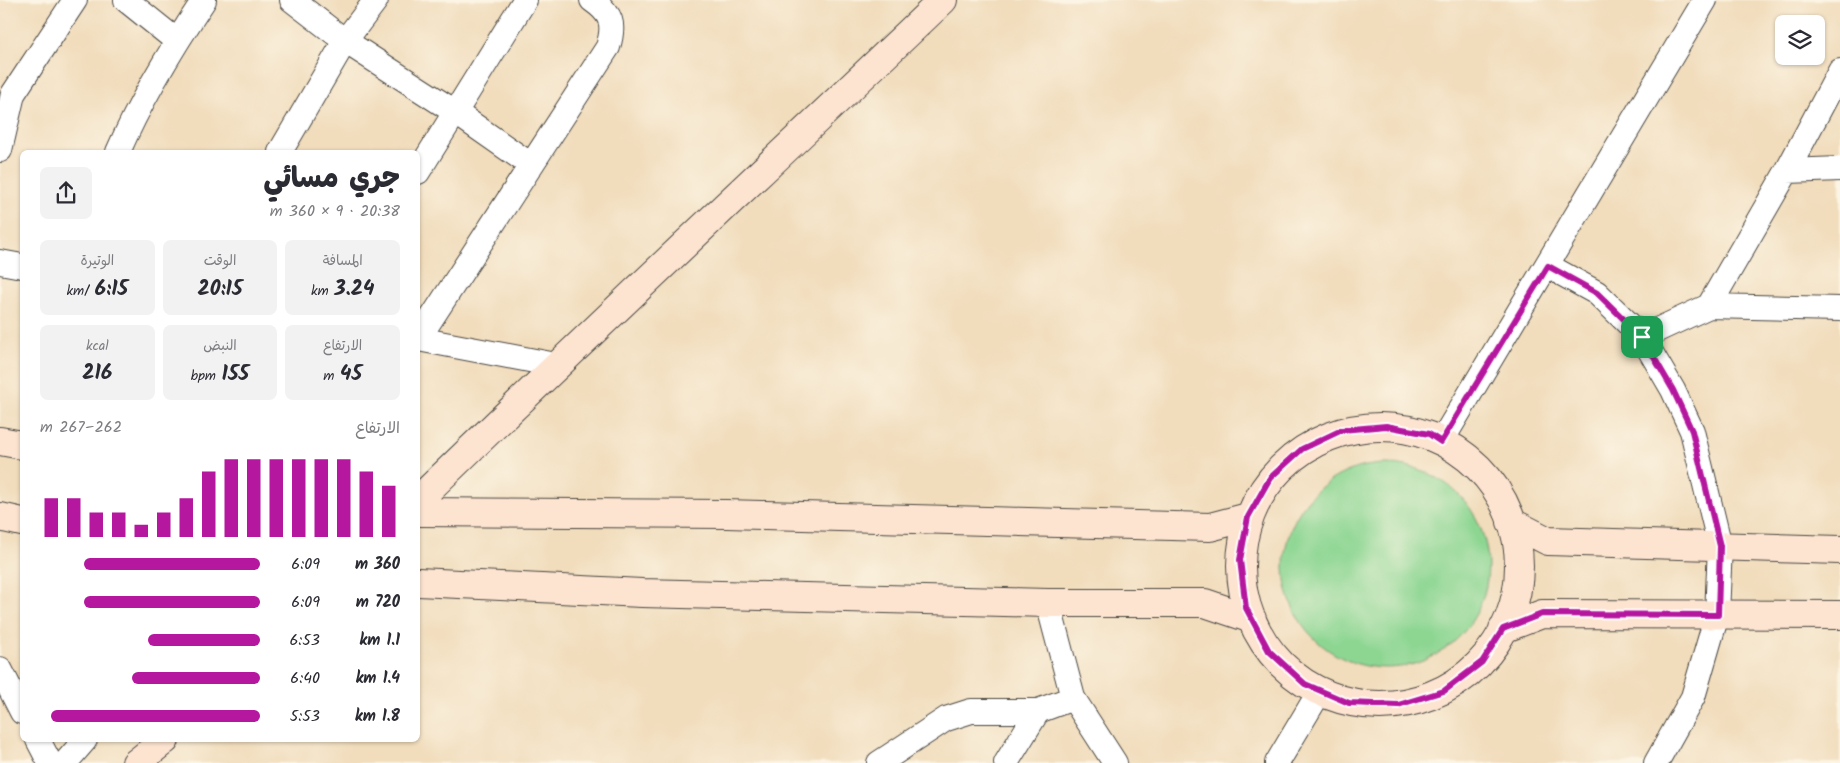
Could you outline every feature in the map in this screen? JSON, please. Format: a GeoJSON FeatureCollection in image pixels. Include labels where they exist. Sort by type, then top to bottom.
{"type":"FeatureCollection","features":[{"type":"Feature","properties":{"kind":"street"},"geometry":{"type":"LineString","coordinates":[[0,150],[13,94],[75,0]]}},
{"type":"Feature","properties":{"kind":"street"},"geometry":{"type":"LineString","coordinates":[[126,0],[177,41]]}},
{"type":"Feature","properties":{"kind":"street"},"geometry":{"type":"LineString","coordinates":[[119,150],[177,41],[204,0]]}},
{"type":"Feature","properties":{"kind":"street"},"geometry":{"type":"LineString","coordinates":[[292,0],[345,41],[455,112],[531,166]]}},
{"type":"Feature","properties":{"kind":"street"},"geometry":{"type":"LineString","coordinates":[[281,150],[345,41],[376,0]]}},
{"type":"Feature","properties":{"kind":"street"},"geometry":{"type":"LineString","coordinates":[[420,169],[525,0]]}},
{"type":"Feature","properties":{"kind":"street"},"geometry":{"type":"LineString","coordinates":[[420,336],[608,47],[613,30],[610,16],[592,0]]}},
{"type":"Feature","properties":{"kind":"street"},"geometry":{"type":"LineString","coordinates":[[420,498],[556,365],[673,258],[943,0]]}},
{"type":"Feature","properties":{"kind":"street"},"geometry":{"type":"LineString","coordinates":[[1441,442],[1548,266],[1705,0]]}},
{"type":"Feature","properties":{"kind":"street"},"geometry":{"type":"LineString","coordinates":[[1709,306],[1787,171],[1840,72]]}},
{"type":"Feature","properties":{"kind":"street"},"geometry":{"type":"LineString","coordinates":[[1787,171],[1840,169]]}},
{"type":"Feature","properties":{"kind":"street"},"geometry":{"type":"LineString","coordinates":[[0,262],[20,266]]}},
{"type":"Feature","properties":{"kind":"street"},"geometry":{"type":"LineString","coordinates":[[1548,266],[1597,293],[1642,337],[1673,390],[1692,431],[1720,546],[1718,615],[1693,697],[1656,763]]}},
{"type":"Feature","properties":{"kind":"street"},"geometry":{"type":"LineString","coordinates":[[1642,337],[1709,306],[1840,309]]}},
{"type":"Feature","properties":{"kind":"street"},"geometry":{"type":"LineString","coordinates":[[420,339],[556,365]]}},
{"type":"Feature","properties":{"kind":"street"},"geometry":{"type":"LineString","coordinates":[[1386,426],[1429,434],[1441,442],[1467,457],[1497,489],[1515,530],[1519,574],[1509,621],[1482,662],[1444,691],[1398,705],[1349,703],[1305,684],[1269,651],[1246,608],[1240,560],[1248,517],[1270,478],[1302,449],[1342,430],[1386,426]]}},
{"type":"Feature","properties":{"kind":"street"},"geometry":{"type":"LineString","coordinates":[[0,441],[20,445]]}},
{"type":"Feature","properties":{"kind":"street"},"geometry":{"type":"LineString","coordinates":[[420,512],[726,514],[1210,528],[1248,517]]}},
{"type":"Feature","properties":{"kind":"street"},"geometry":{"type":"LineString","coordinates":[[0,517],[20,522]]}},
{"type":"Feature","properties":{"kind":"street"},"geometry":{"type":"LineString","coordinates":[[1511,522],[1548,541],[1840,550]]}},
{"type":"Feature","properties":{"kind":"street"},"geometry":{"type":"LineString","coordinates":[[420,582],[642,593],[1048,603],[1205,603],[1252,619]]}},
{"type":"Feature","properties":{"kind":"street"},"geometry":{"type":"LineString","coordinates":[[1048,603],[1073,698],[1115,763]]}},
{"type":"Feature","properties":{"kind":"street"},"geometry":{"type":"LineString","coordinates":[[1503,629],[1542,614],[1840,615]]}},
{"type":"Feature","properties":{"kind":"street"},"geometry":{"type":"LineString","coordinates":[[0,669],[20,708]]}},
{"type":"Feature","properties":{"kind":"street"},"geometry":{"type":"LineString","coordinates":[[1277,763],[1320,691]]}},
{"type":"Feature","properties":{"kind":"street"},"geometry":{"type":"LineString","coordinates":[[879,763],[946,719],[963,713],[971,711],[1038,711],[1073,698]]}},
{"type":"Feature","properties":{"kind":"street"},"geometry":{"type":"LineString","coordinates":[[1006,763],[1038,711]]}},
{"type":"Feature","properties":{"kind":"street"},"geometry":{"type":"LineString","coordinates":[[39,742],[50,763]]}},
{"type":"Feature","properties":{"kind":"street"},"geometry":{"type":"LineString","coordinates":[[65,763],[83,742]]}},
{"type":"Feature","properties":{"kind":"street"},"geometry":{"type":"LineString","coordinates":[[136,763],[162,742]]}},
{"type":"Feature","properties":{"kind":"green space"},"geometry":{"type":"Polygon","coordinates":[[[1376,464],[1396,464],[1416,468],[1434,476],[1451,487],[1465,501],[1476,518],[1484,536],[1488,566],[1484,596],[1476,614],[1465,631],[1451,645],[1434,656],[1416,664],[1396,668],[1376,668],[1356,664],[1338,656],[1321,645],[1307,631],[1296,614],[1288,596],[1284,576],[1284,556],[1288,536],[1296,518],[1307,501],[1321,487],[1338,476],[1356,468],[1376,464]]]}},
{"type":"Feature","properties":{"kind":"route"},"geometry":{"type":"LineString","coordinates":[[1548,266],[1597,293],[1642,337],[1673,390],[1692,431],[1720,546],[1718,615],[1542,614],[1503,629],[1482,662],[1444,691],[1398,705],[1349,703],[1320,691],[1305,684],[1269,651],[1246,608],[1240,560],[1248,517],[1270,478],[1302,449],[1342,430],[1386,426],[1429,434],[1441,442],[1548,266]]}}]}
